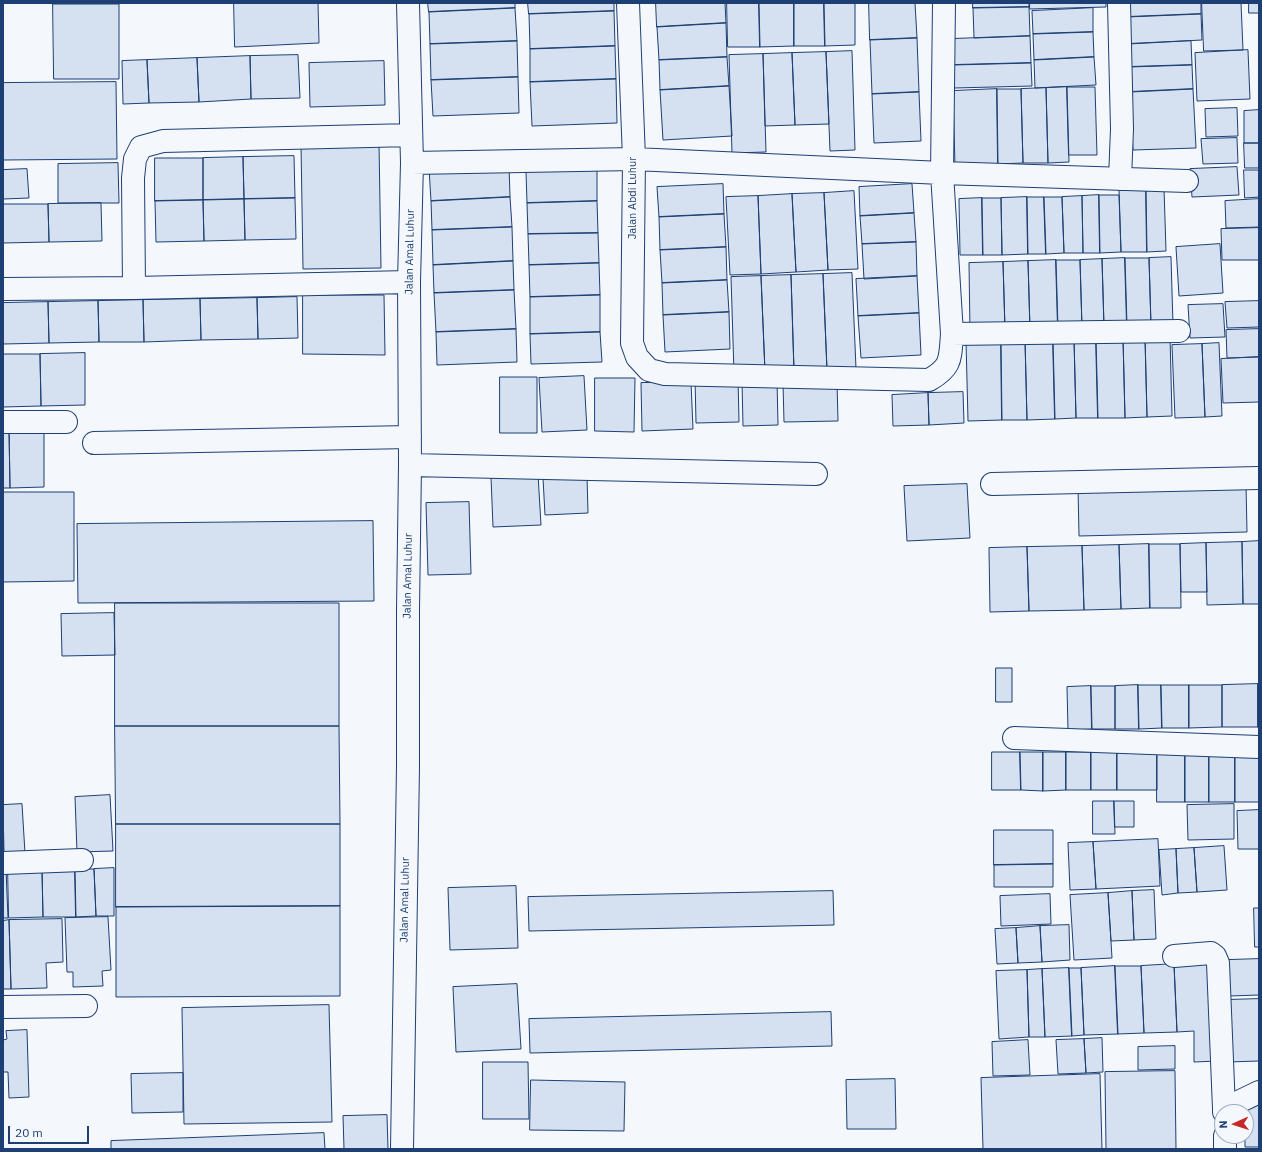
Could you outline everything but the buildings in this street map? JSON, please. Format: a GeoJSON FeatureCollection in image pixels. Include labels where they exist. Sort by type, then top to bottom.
{"type":"FeatureCollection","features":[{"type":"Feature","properties":{"kind":"street","name":"Jalan Amal Luhur"},"geometry":{"type":"LineString","coordinates":[[402,1149],[408,766],[410,282],[412,163],[408,3]]}},
{"type":"Feature","properties":{"kind":"street","name":"Jalan Abdi Luhur"},"geometry":{"type":"LineString","coordinates":[[628,3],[634,159],[632,343],[637,357],[649,370],[666,374],[929,380],[942,373],[946,367],[950,358],[952,334],[942,173],[944,3]]}},
{"type":"Feature","properties":{"kind":"street"},"geometry":{"type":"LineString","coordinates":[[1119,3],[1122,128],[1120,179]]}},
{"type":"Feature","properties":{"kind":"street"},"geometry":{"type":"LineString","coordinates":[[134,288],[133,178],[135,159],[141,146],[163,141],[411,135]]}},
{"type":"Feature","properties":{"kind":"street"},"geometry":{"type":"LineString","coordinates":[[412,163],[634,159],[942,173],[1187,180]]}},
{"type":"Feature","properties":{"kind":"street"},"geometry":{"type":"LineString","coordinates":[[3,288],[134,288],[410,282]]}},
{"type":"Feature","properties":{"kind":"street"},"geometry":{"type":"LineString","coordinates":[[952,334],[1179,330]]}},
{"type":"Feature","properties":{"kind":"street"},"geometry":{"type":"LineString","coordinates":[[3,422],[66,422]]}},
{"type":"Feature","properties":{"kind":"street"},"geometry":{"type":"LineString","coordinates":[[94,443],[410,437]]}},
{"type":"Feature","properties":{"kind":"street"},"geometry":{"type":"LineString","coordinates":[[410,465],[816,474]]}},
{"type":"Feature","properties":{"kind":"street"},"geometry":{"type":"LineString","coordinates":[[992,484],[1259,478]]}},
{"type":"Feature","properties":{"kind":"street"},"geometry":{"type":"LineString","coordinates":[[1014,738],[1259,747]]}},
{"type":"Feature","properties":{"kind":"street"},"geometry":{"type":"LineString","coordinates":[[3,863],[82,860]]}},
{"type":"Feature","properties":{"kind":"street"},"geometry":{"type":"LineString","coordinates":[[1174,956],[1211,953],[1215,956],[1218,963],[1224,1104]]}},
{"type":"Feature","properties":{"kind":"street"},"geometry":{"type":"LineString","coordinates":[[3,1007],[86,1006]]}},
{"type":"Feature","properties":{"kind":"street"},"geometry":{"type":"LineString","coordinates":[[1237,1104],[1259,1092]]}}]}
